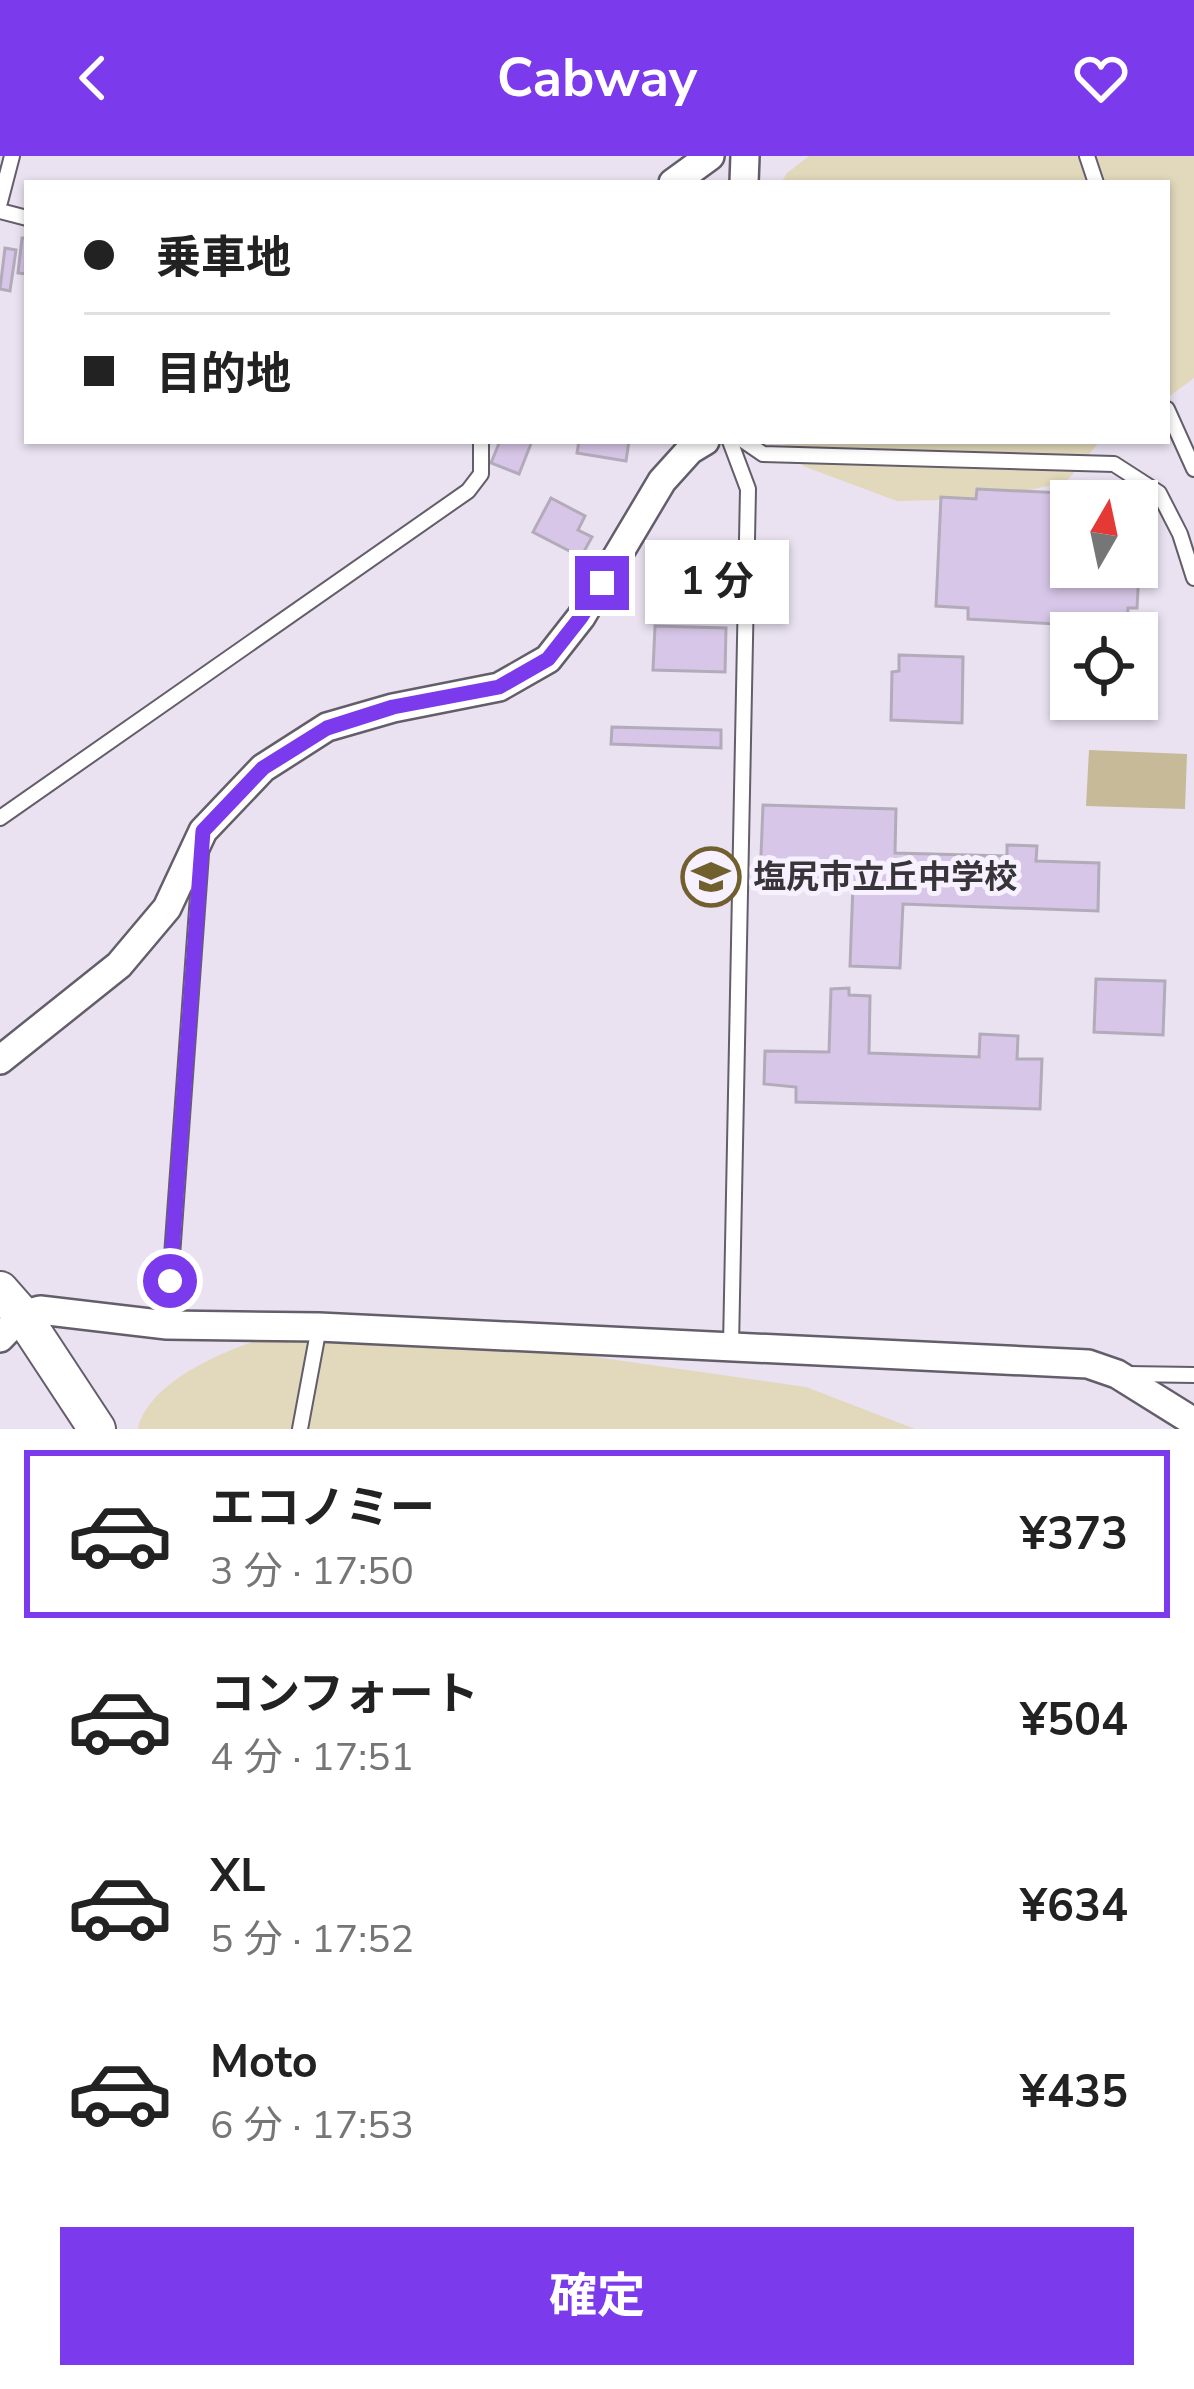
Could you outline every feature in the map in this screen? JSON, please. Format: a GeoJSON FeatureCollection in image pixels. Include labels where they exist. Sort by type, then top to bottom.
{"type":"FeatureCollection","features":[{"type":"Feature","properties":{"kind":"street"},"geometry":{"type":"LineString","coordinates":[[677,180],[710,156]]}},
{"type":"Feature","properties":{"kind":"street"},"geometry":{"type":"LineString","coordinates":[[0,1060],[119,965],[167,908],[203,831],[263,768],[327,728],[393,707],[499,687],[548,659],[581,617],[662,481],[700,444]]}},
{"type":"Feature","properties":{"kind":"street"},"geometry":{"type":"LineString","coordinates":[[97,1429],[7,1315],[40,1310],[166,1325],[319,1327],[1088,1364],[1117,1374],[1194,1422]]}},
{"type":"Feature","properties":{"kind":"lane"},"geometry":{"type":"LineString","coordinates":[[0,202],[12,156]]}},
{"type":"Feature","properties":{"kind":"lane"},"geometry":{"type":"LineString","coordinates":[[1170,416],[1194,469]]}},
{"type":"Feature","properties":{"kind":"lane"},"geometry":{"type":"LineString","coordinates":[[0,818],[468,491],[481,474],[481,444]]}},
{"type":"Feature","properties":{"kind":"lane"},"geometry":{"type":"LineString","coordinates":[[731,444],[748,489],[731,1346]]}},
{"type":"Feature","properties":{"kind":"lane"},"geometry":{"type":"LineString","coordinates":[[748,444],[763,454],[1114,464],[1160,493],[1194,578]]}},
{"type":"Feature","properties":{"kind":"lane"},"geometry":{"type":"LineString","coordinates":[[166,1325],[203,831]]}},
{"type":"Feature","properties":{"kind":"lane"},"geometry":{"type":"LineString","coordinates":[[300,1429],[319,1327]]}},
{"type":"Feature","properties":{"kind":"lane"},"geometry":{"type":"LineString","coordinates":[[1117,1374],[1194,1375]]}},
{"type":"Feature","properties":{"kind":"shaded area"},"geometry":{"type":"Polygon","coordinates":[[[809,156],[1194,156],[1194,378],[1170,396],[1170,180],[783,180],[809,156]]]}},
{"type":"Feature","properties":{"kind":"shaded area"},"geometry":{"type":"Polygon","coordinates":[[[785,444],[1098,444],[1068,480],[1050,480],[1050,486],[989,499],[897,501],[803,466],[785,444]]]}},
{"type":"Feature","properties":{"kind":"shaded area"},"geometry":{"type":"Polygon","coordinates":[[[1089,750],[1187,754],[1185,809],[1086,806],[1089,750]]]}},
{"type":"Feature","properties":{"kind":"shaded area"},"geometry":{"type":"Polygon","coordinates":[[[260,1339],[532,1348],[806,1387],[915,1429],[138,1429],[144,1412],[170,1384],[225,1352],[260,1339]]]}},
{"type":"Feature","properties":{"kind":"building"},"geometry":{"type":"Polygon","coordinates":[[[22,238],[24,238],[24,274],[18,273],[22,238]]]}},
{"type":"Feature","properties":{"kind":"building"},"geometry":{"type":"Polygon","coordinates":[[[5,248],[16,250],[10,291],[0,289],[5,248]]]}},
{"type":"Feature","properties":{"kind":"building"},"geometry":{"type":"Polygon","coordinates":[[[499,444],[531,444],[519,474],[491,463],[499,444]]]}},
{"type":"Feature","properties":{"kind":"building"},"geometry":{"type":"Polygon","coordinates":[[[578,444],[629,444],[626,461],[577,453],[578,444]]]}},
{"type":"Feature","properties":{"kind":"building"},"geometry":{"type":"Polygon","coordinates":[[[977,489],[1050,492],[1050,588],[1138,588],[1137,608],[1050,612],[1050,624],[968,619],[968,608],[936,606],[941,497],[976,499],[977,489]]]}},
{"type":"Feature","properties":{"kind":"building"},"geometry":{"type":"Polygon","coordinates":[[[551,498],[585,516],[578,530],[592,537],[581,557],[533,532],[551,498]]]}},
{"type":"Feature","properties":{"kind":"building"},"geometry":{"type":"Polygon","coordinates":[[[655,626],[726,628],[725,672],[653,670],[655,626]]]}},
{"type":"Feature","properties":{"kind":"building"},"geometry":{"type":"Polygon","coordinates":[[[899,655],[963,657],[962,723],[891,720],[892,672],[899,671],[899,655]]]}},
{"type":"Feature","properties":{"kind":"building"},"geometry":{"type":"Polygon","coordinates":[[[612,727],[721,730],[721,748],[611,744],[612,727]]]}},
{"type":"Feature","properties":{"kind":"building"},"geometry":{"type":"Polygon","coordinates":[[[763,805],[896,809],[895,853],[1007,856],[1007,845],[1037,846],[1036,861],[1099,863],[1098,911],[903,904],[900,968],[850,966],[853,884],[760,881],[763,805]]]}},
{"type":"Feature","properties":{"kind":"building"},"geometry":{"type":"Polygon","coordinates":[[[1096,979],[1165,981],[1163,1035],[1094,1032],[1096,979]]]}},
{"type":"Feature","properties":{"kind":"building"},"geometry":{"type":"Polygon","coordinates":[[[849,988],[849,995],[870,996],[869,1053],[979,1057],[980,1034],[1018,1036],[1017,1059],[1042,1059],[1040,1109],[796,1102],[796,1087],[764,1084],[765,1051],[829,1052],[831,989],[849,988]]]}},
{"type":"Feature","properties":{"kind":"place","name":"塩尻市立丘中学校"},"geometry":{"type":"Point","coordinates":[711,877]}},
{"type":"Feature","properties":{"kind":"route"},"geometry":{"type":"LineString","coordinates":[[170,1281],[203,831],[263,768],[327,728],[393,707],[499,687],[548,659],[602,583]]}}]}
